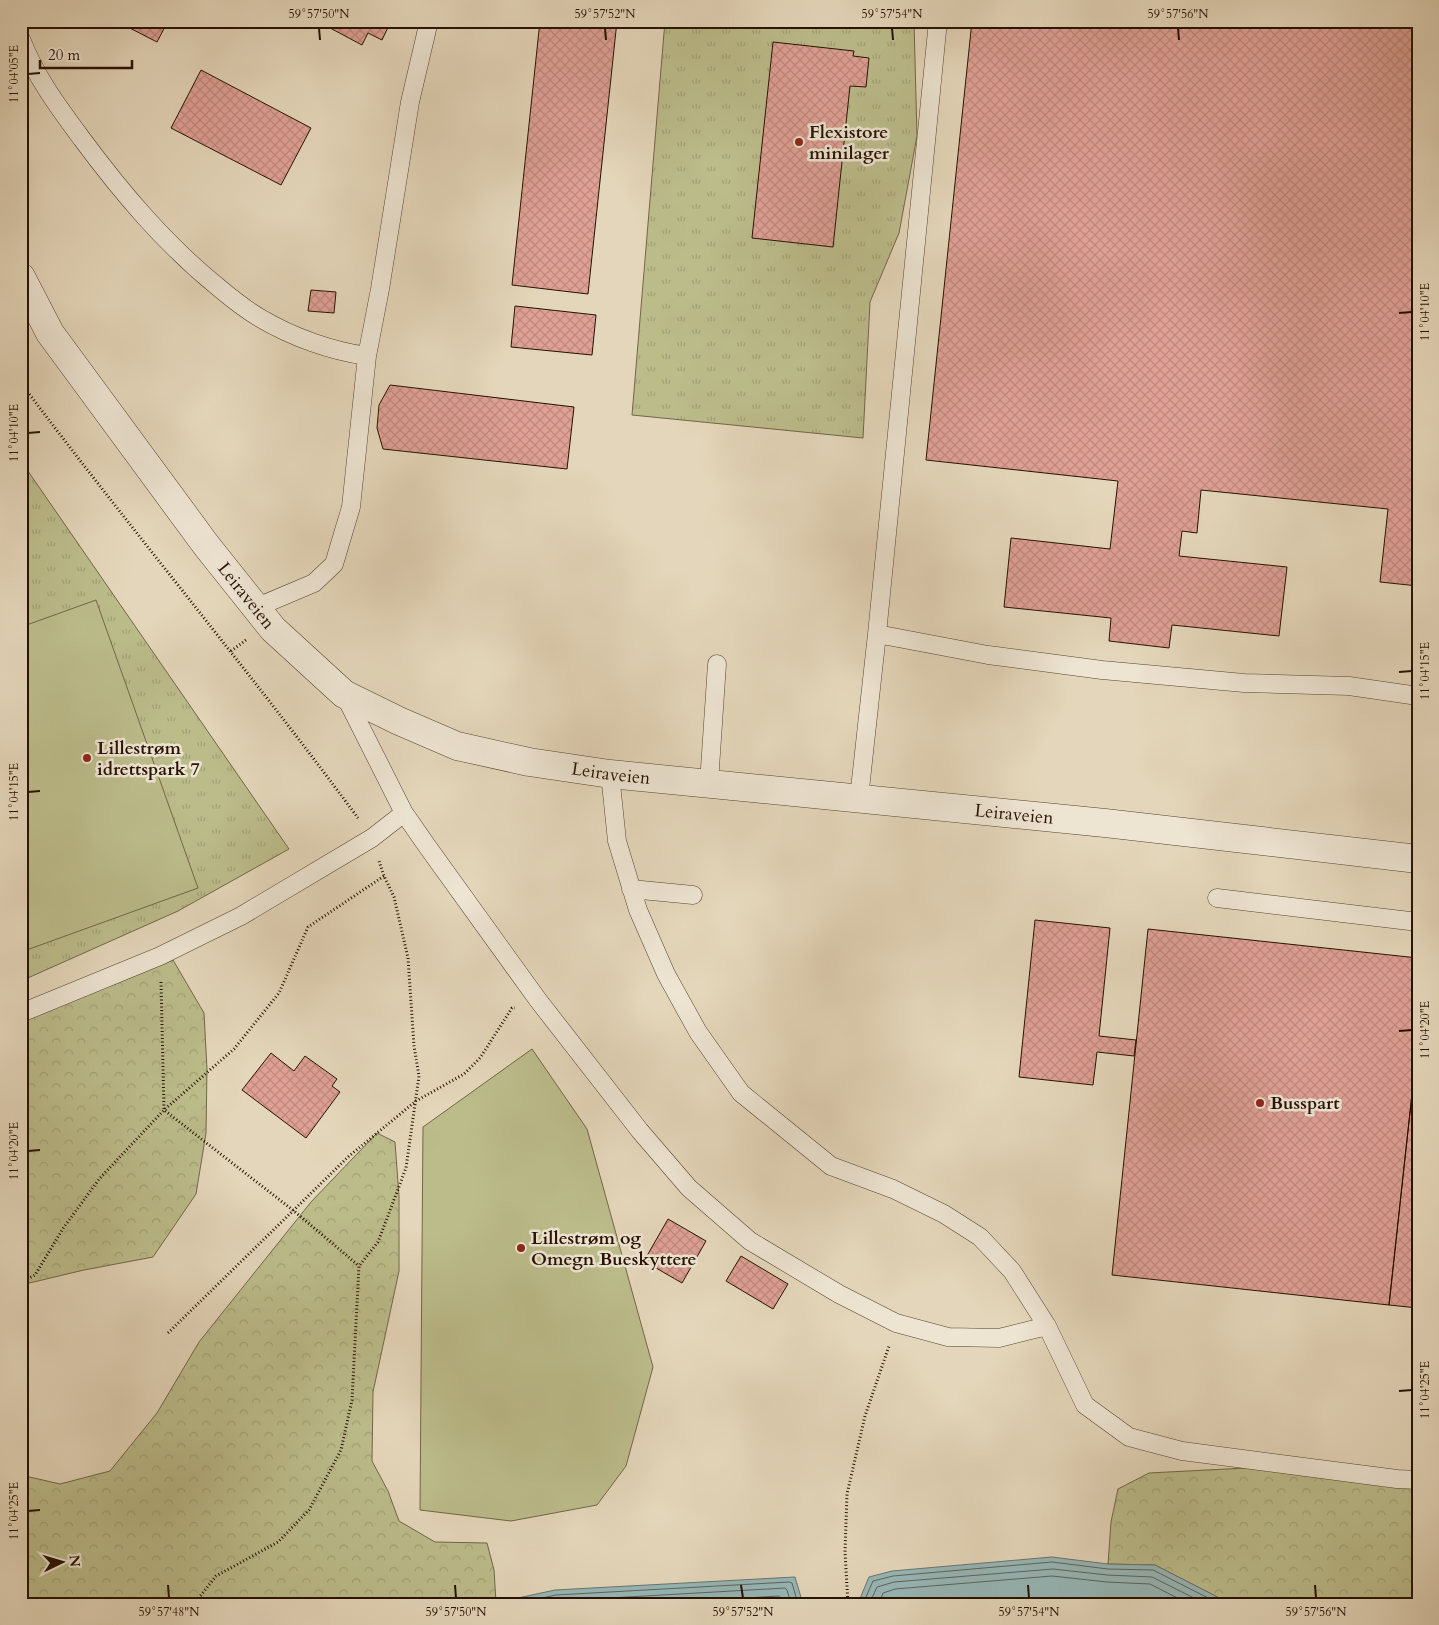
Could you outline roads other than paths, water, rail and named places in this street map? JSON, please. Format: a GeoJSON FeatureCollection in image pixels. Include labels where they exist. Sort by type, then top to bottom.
{"type":"FeatureCollection","features":[{"type":"Feature","properties":{"kind":"street","name":"Leiraveien"},"geometry":{"type":"LineString","coordinates":[[21,277],[50,333],[206,545],[273,629],[344,694],[399,721],[457,746],[529,762],[610,774],[1105,822],[1418,859]]}},
{"type":"Feature","properties":{"kind":"lane"},"geometry":{"type":"LineString","coordinates":[[256,608],[314,583],[334,564],[351,507],[367,356],[380,289],[410,102],[429,21]]}},
{"type":"Feature","properties":{"kind":"lane"},"geometry":{"type":"LineString","coordinates":[[859,798],[938,21]]}},
{"type":"Feature","properties":{"kind":"lane"},"geometry":{"type":"LineString","coordinates":[[21,39],[35,69],[67,120],[100,164],[168,243],[203,275],[260,319],[290,333],[346,353],[367,356]]}},
{"type":"Feature","properties":{"kind":"lane"},"geometry":{"type":"LineString","coordinates":[[877,634],[988,655],[1102,670],[1244,683],[1349,686],[1418,696]]}},
{"type":"Feature","properties":{"kind":"lane"},"geometry":{"type":"LineString","coordinates":[[709,783],[717,664]]}},
{"type":"Feature","properties":{"kind":"lane"},"geometry":{"type":"LineString","coordinates":[[344,694],[404,813],[538,1000],[640,1132],[690,1188],[750,1240],[839,1294],[896,1324],[948,1337],[982,1338],[999,1338],[1047,1326]]}},
{"type":"Feature","properties":{"kind":"lane"},"geometry":{"type":"LineString","coordinates":[[610,774],[617,841],[638,910],[675,990],[698,1032],[741,1093],[831,1166],[893,1189],[944,1214],[980,1237],[1012,1271],[1047,1326],[1084,1405],[1129,1437],[1182,1450],[1397,1479],[1418,1480]]}},
{"type":"Feature","properties":{"kind":"lane"},"geometry":{"type":"LineString","coordinates":[[21,1013],[160,956],[241,916],[372,838],[404,813]]}},
{"type":"Feature","properties":{"kind":"lane"},"geometry":{"type":"LineString","coordinates":[[631,888],[693,895]]}},
{"type":"Feature","properties":{"kind":"lane"},"geometry":{"type":"LineString","coordinates":[[1217,898],[1418,922]]}},
{"type":"Feature","properties":{"kind":"water"},"geometry":{"type":"Polygon","coordinates":[[[1052,1557],[1108,1564],[1155,1565],[1231,1604],[861,1604],[861,1596],[869,1577],[892,1571],[1052,1557]]]}},
{"type":"Feature","properties":{"kind":"water"},"geometry":{"type":"Polygon","coordinates":[[[795,1577],[803,1604],[490,1604],[555,1590],[795,1577]]]}},
{"type":"Feature","properties":{"kind":"place","name":"Flexistore minilager"},"geometry":{"type":"Point","coordinates":[799,142]}},
{"type":"Feature","properties":{"kind":"place","name":"Lillestrøm idrettspark 7"},"geometry":{"type":"Point","coordinates":[87,758]}},
{"type":"Feature","properties":{"kind":"place","name":"Busspart"},"geometry":{"type":"Point","coordinates":[1260,1103]}},
{"type":"Feature","properties":{"kind":"place","name":"Lillestrøm og Omegn Bueskyttere"},"geometry":{"type":"Point","coordinates":[521,1248]}}]}
